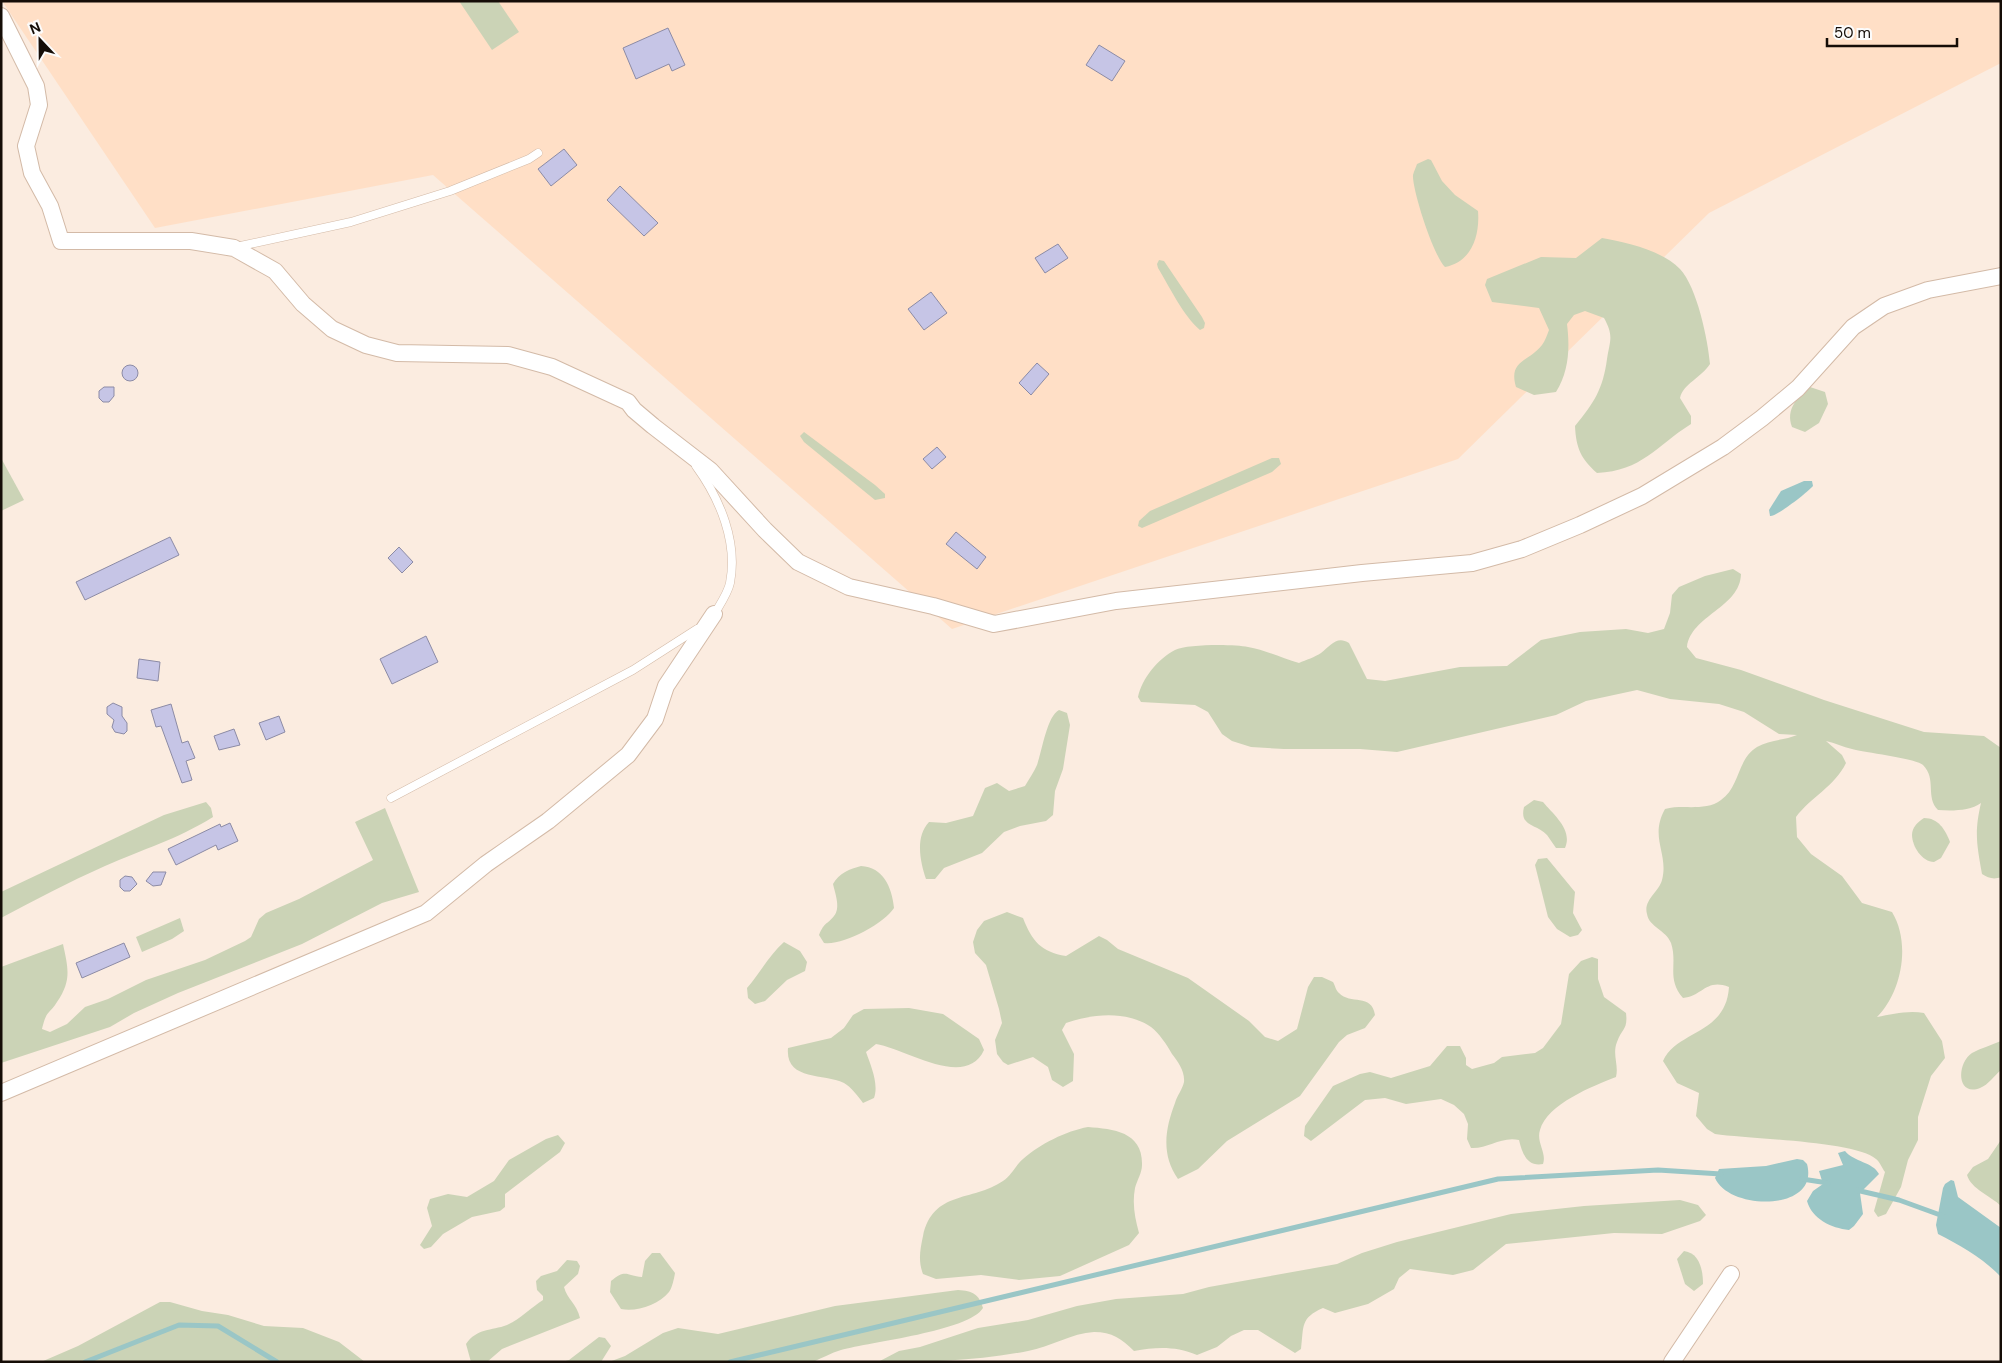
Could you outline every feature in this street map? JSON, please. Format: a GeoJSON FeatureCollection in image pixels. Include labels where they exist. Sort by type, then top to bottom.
{"type":"FeatureCollection","features":[{"type":"Feature","properties":{"kind":"street"},"geometry":{"type":"LineString","coordinates":[[1,16],[36,86],[39,105],[26,146],[32,173],[50,206],[61,241],[191,241],[234,248],[275,271],[303,304],[332,329],[366,344],[397,353],[508,355],[552,368],[628,402],[634,410],[710,470],[765,530],[798,562],[849,587],[934,606],[994,624],[1116,600],[1362,572],[1472,563],[1522,549],[1580,526],[1642,496],[1715,452],[1762,418],[1798,388],[1852,327],[1884,306],[1928,290],[2001,276]]}},
{"type":"Feature","properties":{"kind":"street"},"geometry":{"type":"LineString","coordinates":[[1,1093],[426,913],[486,864],[548,821],[628,755],[655,719],[666,686],[714,614]]}},
{"type":"Feature","properties":{"kind":"street"},"geometry":{"type":"LineString","coordinates":[[1672,1362],[1730,1274]]}},
{"type":"Feature","properties":{"kind":"lane"},"geometry":{"type":"LineString","coordinates":[[234,248],[352,222],[450,191],[529,159],[538,153]]}},
{"type":"Feature","properties":{"kind":"lane"},"geometry":{"type":"LineString","coordinates":[[391,798],[633,670],[692,634],[714,614],[730,585],[732,550],[723,517],[708,483],[686,452]]}},
{"type":"Feature","properties":{"kind":"shaded area"},"geometry":{"type":"Polygon","coordinates":[[[2,1],[2001,1],[2001,63],[1709,213],[1458,459],[952,629],[433,175],[155,228],[2,1]]]}},
{"type":"Feature","properties":{"kind":"green space"},"geometry":{"type":"Polygon","coordinates":[[[459,1],[498,1],[519,32],[492,50],[459,1]]]}},
{"type":"Feature","properties":{"kind":"green space"},"geometry":{"type":"Polygon","coordinates":[[[1428,159],[1431,160],[1442,181],[1455,195],[1478,211],[1476,238],[1468,253],[1462,260],[1445,267],[1435,251],[1420,208],[1414,183],[1413,175],[1417,164],[1428,159]]]}},
{"type":"Feature","properties":{"kind":"green space"},"geometry":{"type":"Polygon","coordinates":[[[1602,238],[1654,252],[1680,269],[1692,288],[1701,314],[1710,364],[1685,389],[1680,398],[1691,416],[1691,424],[1648,456],[1626,468],[1597,473],[1580,452],[1575,426],[1597,395],[1603,379],[1610,338],[1609,329],[1604,318],[1585,311],[1574,315],[1567,324],[1568,359],[1564,376],[1556,392],[1534,395],[1516,387],[1515,371],[1521,362],[1537,351],[1542,345],[1549,330],[1539,308],[1492,302],[1485,285],[1487,279],[1541,257],[1576,258],[1602,238]]]}},
{"type":"Feature","properties":{"kind":"green space"},"geometry":{"type":"Polygon","coordinates":[[[1159,260],[1164,261],[1202,317],[1205,323],[1204,328],[1200,330],[1183,309],[1158,268],[1159,260]]]}},
{"type":"Feature","properties":{"kind":"green space"},"geometry":{"type":"Polygon","coordinates":[[[1810,387],[1825,392],[1828,404],[1819,423],[1805,432],[1792,427],[1790,415],[1797,399],[1810,387]]]}},
{"type":"Feature","properties":{"kind":"green space"},"geometry":{"type":"Polygon","coordinates":[[[804,432],[875,485],[885,494],[885,498],[875,500],[804,442],[800,436],[804,432]]]}},
{"type":"Feature","properties":{"kind":"green space"},"geometry":{"type":"Polygon","coordinates":[[[1,458],[24,500],[1,511],[1,458]]]}},
{"type":"Feature","properties":{"kind":"green space"},"geometry":{"type":"Polygon","coordinates":[[[1272,458],[1279,458],[1281,464],[1272,472],[1142,528],[1138,526],[1139,521],[1150,511],[1272,458]]]}},
{"type":"Feature","properties":{"kind":"green space"},"geometry":{"type":"Polygon","coordinates":[[[1733,569],[1741,574],[1739,586],[1725,604],[1697,627],[1690,636],[1687,647],[1696,658],[1741,670],[1824,700],[1924,732],[1984,736],[2001,748],[2001,877],[1991,878],[1982,874],[1977,839],[1981,803],[1966,809],[1938,810],[1932,799],[1927,770],[1918,762],[1859,751],[1826,741],[1842,755],[1846,763],[1836,778],[1796,817],[1797,837],[1811,854],[1842,876],[1862,903],[1892,912],[1898,924],[1902,952],[1898,981],[1886,1007],[1877,1017],[1906,1012],[1924,1013],[1942,1041],[1945,1058],[1931,1076],[1918,1117],[1918,1140],[1908,1160],[1901,1187],[1886,1214],[1878,1217],[1874,1211],[1885,1172],[1876,1159],[1847,1148],[1825,1144],[1715,1134],[1707,1129],[1696,1116],[1699,1093],[1677,1083],[1663,1061],[1679,1043],[1710,1023],[1719,1014],[1726,1003],[1729,987],[1721,985],[1710,986],[1690,997],[1683,998],[1675,984],[1671,943],[1648,918],[1647,904],[1662,880],[1663,862],[1659,829],[1665,809],[1701,807],[1715,804],[1732,788],[1750,752],[1772,741],[1797,735],[1779,734],[1744,712],[1719,704],[1670,699],[1637,690],[1586,701],[1556,715],[1397,752],[1360,749],[1284,749],[1251,747],[1232,741],[1222,734],[1208,712],[1195,705],[1141,702],[1138,697],[1147,676],[1163,658],[1181,648],[1200,646],[1248,647],[1299,663],[1319,654],[1334,642],[1341,640],[1349,643],[1367,679],[1385,681],[1460,667],[1507,666],[1541,640],[1580,632],[1626,629],[1648,633],[1664,629],[1670,613],[1672,595],[1679,587],[1705,576],[1733,569]]]}},
{"type":"Feature","properties":{"kind":"green space"},"geometry":{"type":"Polygon","coordinates":[[[1059,710],[1067,713],[1070,725],[1063,769],[1055,791],[1053,815],[1046,821],[1020,826],[1004,832],[982,853],[944,868],[935,879],[926,879],[922,865],[920,842],[929,822],[946,823],[973,816],[985,788],[997,783],[1009,791],[1025,786],[1037,765],[1051,719],[1059,710]]]}},
{"type":"Feature","properties":{"kind":"green space"},"geometry":{"type":"Polygon","coordinates":[[[1534,800],[1543,802],[1561,823],[1567,841],[1565,848],[1556,848],[1543,831],[1526,822],[1523,813],[1524,807],[1534,800]]]}},
{"type":"Feature","properties":{"kind":"green space"},"geometry":{"type":"Polygon","coordinates":[[[206,802],[211,808],[213,817],[199,825],[92,872],[1,918],[1,892],[164,815],[206,802]]]}},
{"type":"Feature","properties":{"kind":"green space"},"geometry":{"type":"Polygon","coordinates":[[[385,808],[419,892],[382,903],[302,944],[178,993],[134,1013],[110,1027],[1,1063],[1,967],[63,944],[68,974],[62,994],[47,1015],[42,1029],[50,1032],[67,1024],[85,1007],[108,999],[146,980],[205,960],[245,941],[251,937],[259,919],[266,913],[299,899],[373,860],[355,822],[385,808]]]}},
{"type":"Feature","properties":{"kind":"green space"},"geometry":{"type":"Polygon","coordinates":[[[1924,818],[1937,822],[1946,833],[1950,842],[1941,858],[1934,862],[1918,853],[1912,839],[1914,827],[1924,818]]]}},
{"type":"Feature","properties":{"kind":"green space"},"geometry":{"type":"Polygon","coordinates":[[[1547,858],[1575,892],[1573,913],[1582,930],[1578,935],[1570,937],[1557,929],[1548,917],[1535,865],[1538,859],[1547,858]]]}},
{"type":"Feature","properties":{"kind":"green space"},"geometry":{"type":"Polygon","coordinates":[[[861,866],[869,867],[881,874],[891,893],[894,908],[881,921],[862,933],[841,941],[824,943],[819,935],[824,925],[834,916],[837,909],[833,884],[842,874],[861,866]]]}},
{"type":"Feature","properties":{"kind":"green space"},"geometry":{"type":"Polygon","coordinates":[[[1007,912],[1023,918],[1034,939],[1050,952],[1066,956],[1099,936],[1118,949],[1188,978],[1249,1021],[1265,1037],[1278,1041],[1297,1029],[1308,987],[1314,977],[1322,977],[1333,982],[1338,992],[1344,996],[1370,1004],[1375,1015],[1365,1028],[1347,1035],[1339,1042],[1300,1096],[1227,1141],[1198,1169],[1178,1179],[1169,1161],[1166,1142],[1169,1122],[1184,1082],[1183,1074],[1179,1063],[1157,1032],[1151,1027],[1131,1018],[1109,1015],[1087,1017],[1066,1023],[1062,1030],[1074,1054],[1073,1081],[1063,1087],[1052,1080],[1048,1067],[1033,1057],[1008,1065],[997,1054],[995,1040],[1002,1023],[999,1009],[986,965],[975,953],[973,942],[977,930],[984,921],[1007,912]]]}},
{"type":"Feature","properties":{"kind":"green space"},"geometry":{"type":"Polygon","coordinates":[[[180,918],[184,931],[172,939],[142,952],[136,937],[180,918]]]}},
{"type":"Feature","properties":{"kind":"green space"},"geometry":{"type":"Polygon","coordinates":[[[784,942],[800,951],[807,962],[805,971],[787,980],[765,1001],[755,1004],[748,998],[747,988],[774,952],[784,942]]]}},
{"type":"Feature","properties":{"kind":"green space"},"geometry":{"type":"Polygon","coordinates":[[[1592,957],[1598,959],[1598,979],[1604,997],[1626,1013],[1625,1026],[1616,1046],[1616,1077],[1572,1097],[1561,1104],[1544,1121],[1539,1134],[1544,1156],[1543,1164],[1533,1163],[1526,1158],[1519,1140],[1500,1141],[1483,1147],[1471,1148],[1467,1139],[1468,1124],[1464,1114],[1454,1105],[1441,1099],[1406,1104],[1385,1098],[1365,1100],[1311,1141],[1304,1136],[1305,1126],[1333,1086],[1360,1074],[1370,1072],[1391,1078],[1430,1066],[1447,1046],[1460,1046],[1466,1058],[1466,1065],[1472,1069],[1494,1063],[1502,1057],[1535,1053],[1543,1048],[1561,1024],[1569,974],[1581,961],[1592,957]]]}},
{"type":"Feature","properties":{"kind":"green space"},"geometry":{"type":"Polygon","coordinates":[[[909,1008],[943,1014],[979,1039],[984,1050],[975,1061],[963,1066],[949,1067],[934,1064],[876,1044],[866,1052],[874,1075],[876,1087],[874,1098],[863,1103],[852,1089],[844,1083],[799,1071],[789,1059],[788,1048],[831,1038],[844,1028],[853,1015],[864,1009],[909,1008]]]}},
{"type":"Feature","properties":{"kind":"green space"},"geometry":{"type":"Polygon","coordinates":[[[2001,1041],[2001,1070],[1983,1087],[1972,1090],[1967,1088],[1963,1084],[1961,1071],[1967,1058],[1975,1051],[2001,1041]]]}},
{"type":"Feature","properties":{"kind":"green space"},"geometry":{"type":"Polygon","coordinates":[[[1088,1127],[1117,1131],[1125,1134],[1138,1145],[1142,1168],[1135,1188],[1134,1200],[1139,1233],[1129,1245],[1060,1276],[1019,1280],[981,1275],[936,1279],[923,1274],[920,1251],[928,1221],[935,1211],[955,1199],[991,1188],[1009,1176],[1023,1159],[1037,1148],[1062,1135],[1088,1127]]]}},
{"type":"Feature","properties":{"kind":"green space"},"geometry":{"type":"Polygon","coordinates":[[[558,1135],[565,1143],[560,1152],[505,1194],[505,1207],[500,1211],[472,1217],[443,1234],[431,1247],[424,1249],[420,1245],[432,1226],[427,1208],[430,1199],[448,1194],[467,1197],[494,1181],[509,1160],[546,1139],[558,1135]]]}},
{"type":"Feature","properties":{"kind":"green space"},"geometry":{"type":"Polygon","coordinates":[[[2001,1140],[2001,1206],[1977,1188],[1967,1175],[1973,1167],[1988,1159],[2001,1140]]]}},
{"type":"Feature","properties":{"kind":"green space"},"geometry":{"type":"Polygon","coordinates":[[[1680,1200],[1698,1205],[1706,1215],[1700,1221],[1662,1234],[1614,1233],[1506,1244],[1473,1270],[1453,1275],[1410,1269],[1399,1278],[1394,1289],[1368,1304],[1335,1313],[1323,1308],[1310,1315],[1304,1324],[1301,1349],[1295,1353],[1258,1330],[1244,1330],[1231,1336],[1217,1347],[1197,1355],[1166,1348],[1134,1351],[1116,1337],[1106,1333],[1094,1332],[1078,1335],[1036,1349],[990,1357],[916,1362],[878,1362],[899,1351],[920,1347],[978,1328],[1028,1320],[1077,1306],[1116,1299],[1183,1294],[1209,1287],[1337,1264],[1362,1253],[1397,1242],[1511,1214],[1584,1206],[1680,1200]]]}},
{"type":"Feature","properties":{"kind":"green space"},"geometry":{"type":"Polygon","coordinates":[[[1684,1251],[1694,1255],[1700,1263],[1703,1284],[1694,1291],[1685,1284],[1677,1259],[1684,1251]]]}},
{"type":"Feature","properties":{"kind":"green space"},"geometry":{"type":"Polygon","coordinates":[[[652,1253],[660,1253],[675,1273],[670,1290],[664,1297],[653,1304],[634,1309],[621,1309],[610,1292],[611,1281],[623,1274],[642,1277],[645,1261],[652,1253]]]}},
{"type":"Feature","properties":{"kind":"green space"},"geometry":{"type":"Polygon","coordinates":[[[567,1260],[577,1261],[580,1266],[578,1274],[564,1287],[580,1318],[502,1349],[487,1362],[471,1362],[466,1344],[470,1339],[485,1331],[512,1323],[543,1300],[543,1296],[537,1290],[536,1281],[541,1276],[557,1271],[567,1260]]]}},
{"type":"Feature","properties":{"kind":"green space"},"geometry":{"type":"Polygon","coordinates":[[[958,1290],[975,1294],[980,1299],[983,1308],[974,1316],[959,1323],[918,1335],[841,1350],[813,1362],[609,1362],[625,1356],[663,1333],[678,1328],[718,1334],[835,1306],[958,1290]]]}},
{"type":"Feature","properties":{"kind":"green space"},"geometry":{"type":"Polygon","coordinates":[[[160,1302],[170,1302],[202,1311],[228,1315],[264,1326],[303,1328],[339,1342],[365,1362],[41,1362],[78,1346],[160,1302]]]}},
{"type":"Feature","properties":{"kind":"green space"},"geometry":{"type":"Polygon","coordinates":[[[599,1337],[605,1338],[611,1346],[601,1362],[562,1362],[569,1360],[599,1337]]]}},
{"type":"Feature","properties":{"kind":"water"},"geometry":{"type":"Polygon","coordinates":[[[1804,481],[1812,481],[1813,486],[1785,509],[1770,516],[1769,510],[1781,491],[1804,481]]]}},
{"type":"Feature","properties":{"kind":"water"},"geometry":{"type":"Polygon","coordinates":[[[1845,1151],[1853,1158],[1872,1167],[1879,1174],[1860,1193],[1863,1214],[1849,1230],[1823,1222],[1813,1213],[1807,1201],[1813,1191],[1823,1184],[1819,1171],[1843,1165],[1838,1153],[1845,1151]]]}},
{"type":"Feature","properties":{"kind":"water"},"geometry":{"type":"Polygon","coordinates":[[[1797,1159],[1803,1160],[1807,1164],[1807,1180],[1800,1191],[1787,1198],[1771,1201],[1754,1201],[1737,1196],[1724,1189],[1715,1178],[1719,1169],[1766,1166],[1797,1159]]]}},
{"type":"Feature","properties":{"kind":"water"},"geometry":{"type":"Polygon","coordinates":[[[1951,1180],[1954,1181],[1958,1197],[2001,1228],[2001,1277],[1979,1258],[1938,1234],[1936,1225],[1943,1188],[1951,1180]]]}},
{"type":"Feature","properties":{"kind":"building"},"geometry":{"type":"Polygon","coordinates":[[[668,28],[685,65],[672,71],[669,64],[636,79],[623,48],[668,28]]]}},
{"type":"Feature","properties":{"kind":"building"},"geometry":{"type":"Polygon","coordinates":[[[1099,45],[1125,61],[1112,81],[1086,65],[1099,45]]]}},
{"type":"Feature","properties":{"kind":"building"},"geometry":{"type":"Polygon","coordinates":[[[564,149],[577,165],[551,186],[538,169],[564,149]]]}},
{"type":"Feature","properties":{"kind":"building"},"geometry":{"type":"Polygon","coordinates":[[[620,186],[658,223],[644,236],[607,200],[620,186]]]}},
{"type":"Feature","properties":{"kind":"building"},"geometry":{"type":"Polygon","coordinates":[[[1058,244],[1068,258],[1045,273],[1035,258],[1058,244]]]}},
{"type":"Feature","properties":{"kind":"building"},"geometry":{"type":"Polygon","coordinates":[[[931,292],[947,313],[924,330],[908,309],[931,292]]]}},
{"type":"Feature","properties":{"kind":"building"},"geometry":{"type":"Polygon","coordinates":[[[1037,363],[1049,374],[1031,395],[1019,383],[1037,363]]]}},
{"type":"Feature","properties":{"kind":"building"},"geometry":{"type":"Polygon","coordinates":[[[130,365],[136,367],[138,373],[136,379],[130,381],[124,379],[122,373],[124,367],[130,365]]]}},
{"type":"Feature","properties":{"kind":"building"},"geometry":{"type":"Polygon","coordinates":[[[104,387],[114,387],[114,396],[109,402],[103,402],[99,398],[99,391],[104,387]]]}},
{"type":"Feature","properties":{"kind":"building"},"geometry":{"type":"Polygon","coordinates":[[[937,447],[946,457],[932,469],[923,459],[937,447]]]}},
{"type":"Feature","properties":{"kind":"building"},"geometry":{"type":"Polygon","coordinates":[[[956,532],[986,557],[977,569],[946,544],[956,532]]]}},
{"type":"Feature","properties":{"kind":"building"},"geometry":{"type":"Polygon","coordinates":[[[170,537],[179,555],[85,600],[76,582],[170,537]]]}},
{"type":"Feature","properties":{"kind":"building"},"geometry":{"type":"Polygon","coordinates":[[[399,547],[413,562],[402,573],[388,558],[399,547]]]}},
{"type":"Feature","properties":{"kind":"building"},"geometry":{"type":"Polygon","coordinates":[[[426,636],[438,662],[392,684],[380,659],[426,636]]]}},
{"type":"Feature","properties":{"kind":"building"},"geometry":{"type":"Polygon","coordinates":[[[139,659],[160,662],[158,681],[137,678],[139,659]]]}},
{"type":"Feature","properties":{"kind":"building"},"geometry":{"type":"Polygon","coordinates":[[[113,703],[122,707],[122,716],[127,723],[127,731],[124,734],[115,732],[112,727],[114,720],[107,714],[107,707],[113,703]]]}},
{"type":"Feature","properties":{"kind":"building"},"geometry":{"type":"Polygon","coordinates":[[[171,704],[182,743],[188,741],[195,758],[186,761],[192,780],[182,783],[161,726],[156,727],[151,710],[171,704]]]}},
{"type":"Feature","properties":{"kind":"building"},"geometry":{"type":"Polygon","coordinates":[[[279,716],[285,732],[266,740],[259,723],[279,716]]]}},
{"type":"Feature","properties":{"kind":"building"},"geometry":{"type":"Polygon","coordinates":[[[234,729],[240,745],[219,750],[214,736],[234,729]]]}},
{"type":"Feature","properties":{"kind":"building"},"geometry":{"type":"Polygon","coordinates":[[[230,823],[238,841],[218,850],[216,845],[176,865],[168,849],[220,824],[221,827],[230,823]]]}},
{"type":"Feature","properties":{"kind":"building"},"geometry":{"type":"Polygon","coordinates":[[[153,872],[166,872],[161,885],[153,886],[146,881],[153,872]]]}},
{"type":"Feature","properties":{"kind":"building"},"geometry":{"type":"Polygon","coordinates":[[[125,876],[132,877],[137,884],[130,891],[124,891],[120,887],[120,880],[125,876]]]}},
{"type":"Feature","properties":{"kind":"building"},"geometry":{"type":"Polygon","coordinates":[[[124,943],[130,957],[82,978],[76,963],[124,943]]]}},
{"type":"Feature","properties":{"kind":"waterway"},"geometry":{"type":"LineString","coordinates":[[730,1362],[1498,1179],[1658,1170],[1721,1174]]}},
{"type":"Feature","properties":{"kind":"waterway"},"geometry":{"type":"LineString","coordinates":[[1802,1179],[1828,1183]]}},
{"type":"Feature","properties":{"kind":"waterway"},"geometry":{"type":"LineString","coordinates":[[1856,1190],[1899,1200],[1943,1216]]}},
{"type":"Feature","properties":{"kind":"waterway"},"geometry":{"type":"LineString","coordinates":[[85,1362],[179,1325],[218,1326],[277,1362]]}}]}
